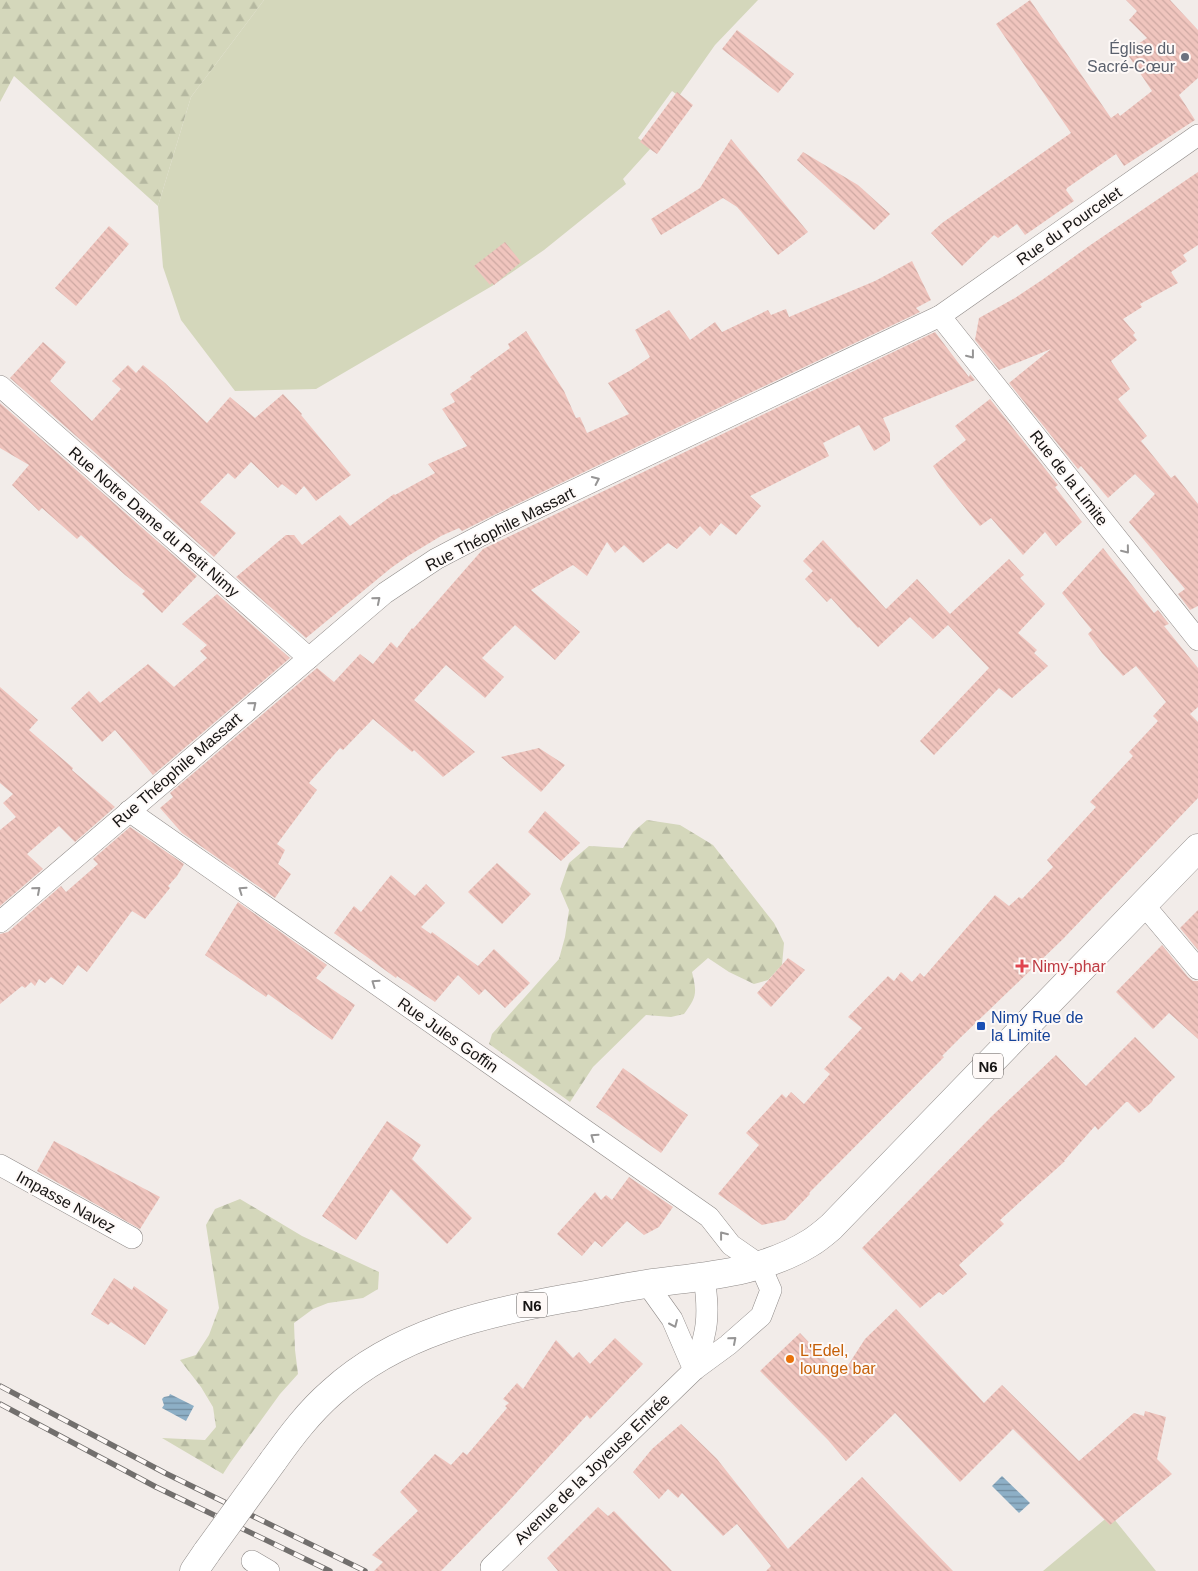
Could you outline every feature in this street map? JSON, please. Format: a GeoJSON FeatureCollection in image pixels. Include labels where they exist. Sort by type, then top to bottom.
{"type":"FeatureCollection","features":[{"type":"Feature","properties":{"kind":"main road","name":"N6"},"geometry":{"type":"LineString","coordinates":[[201,1561],[303,1421],[332,1392],[362,1369],[394,1349],[429,1333],[470,1319],[523,1306],[647,1284],[704,1277],[760,1265],[787,1255],[810,1243],[831,1227],[1198,848]]}},
{"type":"Feature","properties":{"kind":"street","name":"Rue du Pourcelet"},"geometry":{"type":"LineString","coordinates":[[940,316],[1198,135]]}},
{"type":"Feature","properties":{"kind":"street","name":"Rue de la Limite"},"geometry":{"type":"LineString","coordinates":[[940,316],[1198,640]]}},
{"type":"Feature","properties":{"kind":"street","name":"Rue Théophile Massart"},"geometry":{"type":"LineString","coordinates":[[0,922],[385,593],[436,559],[499,526],[940,316]]}},
{"type":"Feature","properties":{"kind":"street","name":"Rue Notre Dame du Petit Nimy"},"geometry":{"type":"LineString","coordinates":[[0,386],[309,658]]}},
{"type":"Feature","properties":{"kind":"street","name":"Rue Jules Goffin"},"geometry":{"type":"LineString","coordinates":[[129,811],[708,1217],[731,1245],[760,1265]]}},
{"type":"Feature","properties":{"kind":"street"},"geometry":{"type":"LineString","coordinates":[[1144,905],[1198,969]]}},
{"type":"Feature","properties":{"kind":"street","name":"Impasse Navez"},"geometry":{"type":"LineString","coordinates":[[0,1165],[132,1238]]}},
{"type":"Feature","properties":{"kind":"street","name":"Avenue de la Joyeuse Entrée"},"geometry":{"type":"LineString","coordinates":[[491,1568],[694,1370],[728,1345],[761,1316],[771,1290],[760,1265]]}},
{"type":"Feature","properties":{"kind":"street","name":"Avenue de la Joyeuse Entrée"},"geometry":{"type":"LineString","coordinates":[[694,1370],[706,1323],[707,1303],[704,1277]]}},
{"type":"Feature","properties":{"kind":"street"},"geometry":{"type":"LineString","coordinates":[[647,1284],[672,1319],[694,1370]]}},
{"type":"Feature","properties":{"kind":"green space"},"geometry":{"type":"Polygon","coordinates":[[[0,0],[264,0],[191,97],[158,206],[14,76],[0,102],[0,0]]]}},
{"type":"Feature","properties":{"kind":"green space"},"geometry":{"type":"Polygon","coordinates":[[[264,0],[758,0],[715,45],[679,96],[672,91],[638,138],[651,148],[623,179],[626,184],[544,250],[492,286],[316,389],[235,391],[181,320],[163,267],[158,206],[191,97],[264,0]]]}},
{"type":"Feature","properties":{"kind":"green space"},"geometry":{"type":"Polygon","coordinates":[[[647,820],[680,825],[713,845],[774,923],[784,943],[782,965],[768,980],[754,984],[729,972],[708,958],[692,972],[695,994],[694,999],[684,1014],[671,1017],[646,1015],[593,1067],[570,1102],[489,1044],[492,1034],[559,959],[569,910],[560,889],[569,863],[589,846],[623,848],[633,832],[647,820]]]}},
{"type":"Feature","properties":{"kind":"green space"},"geometry":{"type":"Polygon","coordinates":[[[240,1199],[302,1236],[379,1272],[378,1289],[363,1298],[328,1303],[313,1309],[294,1323],[298,1374],[280,1394],[223,1474],[162,1438],[205,1440],[216,1427],[213,1407],[201,1387],[180,1360],[196,1355],[209,1335],[219,1308],[206,1225],[215,1209],[240,1199]]]}},
{"type":"Feature","properties":{"kind":"green space"},"geometry":{"type":"Polygon","coordinates":[[[1110,1514],[1156,1571],[1043,1571],[1104,1520],[1110,1514]]]}},
{"type":"Feature","properties":{"kind":"water"},"geometry":{"type":"Polygon","coordinates":[[[170,1394],[194,1406],[186,1421],[162,1408],[164,1405],[162,1399],[170,1394]]]}},
{"type":"Feature","properties":{"kind":"water"},"geometry":{"type":"Polygon","coordinates":[[[1002,1476],[1030,1503],[1019,1513],[992,1486],[1002,1476]]]}},
{"type":"Feature","properties":{"kind":"building"},"geometry":{"type":"Polygon","coordinates":[[[1030,0],[1111,118],[1118,113],[1120,116],[1152,91],[1126,52],[1147,38],[1129,20],[1137,11],[1126,0],[1170,0],[1198,30],[1198,78],[1179,95],[1195,120],[1124,166],[1116,154],[1067,188],[1066,190],[1074,201],[1025,235],[1017,224],[998,238],[994,235],[962,266],[931,233],[942,223],[1071,133],[996,24],[1030,0]]]}},
{"type":"Feature","properties":{"kind":"building"},"geometry":{"type":"Polygon","coordinates":[[[737,30],[794,74],[778,93],[722,49],[737,30]]]}},
{"type":"Feature","properties":{"kind":"building"},"geometry":{"type":"Polygon","coordinates":[[[677,92],[693,105],[657,154],[640,142],[677,92]]]}},
{"type":"Feature","properties":{"kind":"building"},"geometry":{"type":"Polygon","coordinates":[[[731,139],[808,232],[778,255],[737,207],[723,198],[661,235],[651,219],[700,188],[731,139]]]}},
{"type":"Feature","properties":{"kind":"building"},"geometry":{"type":"Polygon","coordinates":[[[803,152],[858,185],[890,214],[874,230],[797,160],[803,152]]]}},
{"type":"Feature","properties":{"kind":"building"},"geometry":{"type":"Polygon","coordinates":[[[1198,172],[1198,245],[1183,255],[1187,261],[1171,272],[1178,283],[1140,304],[1142,307],[1123,319],[1135,333],[1133,335],[1137,340],[1111,361],[1130,389],[1118,399],[1147,436],[1141,441],[1171,478],[1175,475],[1198,504],[1198,606],[1190,610],[1178,594],[1185,589],[1129,522],[1155,494],[1135,474],[1108,498],[1081,466],[1078,469],[1009,383],[1051,349],[999,370],[975,340],[979,318],[1042,280],[1198,172]]]}},
{"type":"Feature","properties":{"kind":"building"},"geometry":{"type":"Polygon","coordinates":[[[109,226],[129,244],[76,306],[55,288],[109,226]]]}},
{"type":"Feature","properties":{"kind":"building"},"geometry":{"type":"Polygon","coordinates":[[[505,242],[521,262],[494,285],[492,283],[490,285],[474,266],[505,242]]]}},
{"type":"Feature","properties":{"kind":"building"},"geometry":{"type":"Polygon","coordinates":[[[912,261],[931,300],[916,308],[920,312],[462,531],[459,528],[441,536],[391,568],[306,638],[236,577],[286,535],[294,535],[302,545],[340,515],[350,526],[394,494],[435,473],[428,464],[467,446],[442,409],[455,402],[450,394],[510,348],[508,344],[526,331],[564,391],[576,418],[580,417],[587,433],[629,414],[608,383],[650,357],[635,330],[669,310],[690,340],[715,322],[722,332],[768,310],[771,315],[786,309],[789,317],[875,281],[912,261]]]}},
{"type":"Feature","properties":{"kind":"building"},"geometry":{"type":"Polygon","coordinates":[[[935,332],[969,377],[970,374],[975,380],[883,418],[890,434],[890,441],[874,451],[859,425],[823,443],[829,456],[750,496],[761,506],[736,535],[721,523],[710,536],[700,526],[677,549],[668,543],[643,563],[624,545],[615,553],[607,542],[587,576],[573,565],[531,590],[580,632],[555,660],[515,625],[482,658],[504,677],[485,698],[446,665],[414,700],[475,752],[443,777],[414,750],[412,752],[373,719],[343,750],[340,748],[309,783],[317,790],[277,844],[285,850],[278,864],[291,874],[275,898],[182,833],[160,808],[173,797],[170,793],[317,668],[334,682],[360,654],[373,664],[391,642],[397,648],[412,628],[483,549],[935,332]]]}},
{"type":"Feature","properties":{"kind":"building"},"geometry":{"type":"Polygon","coordinates":[[[43,342],[66,362],[50,381],[92,421],[121,389],[112,381],[128,365],[136,373],[143,365],[207,423],[230,397],[255,418],[283,394],[302,414],[351,475],[316,501],[304,486],[296,495],[282,484],[278,488],[251,462],[235,479],[228,473],[200,502],[236,533],[214,557],[10,378],[43,342]]]}},
{"type":"Feature","properties":{"kind":"building"},"geometry":{"type":"Polygon","coordinates":[[[990,399],[1058,485],[1055,487],[1082,522],[1056,546],[1045,532],[1023,555],[991,518],[980,526],[933,466],[966,440],[955,426],[990,399]]]}},
{"type":"Feature","properties":{"kind":"building"},"geometry":{"type":"Polygon","coordinates":[[[0,403],[197,576],[162,613],[142,594],[145,591],[81,535],[77,539],[42,508],[39,511],[12,485],[29,465],[0,448],[0,403]]]}},
{"type":"Feature","properties":{"kind":"building"},"geometry":{"type":"Polygon","coordinates":[[[823,540],[886,609],[917,579],[950,614],[1009,559],[1024,575],[1020,578],[1045,604],[1018,633],[1037,650],[1034,653],[1048,666],[1012,698],[999,688],[934,755],[920,741],[989,668],[948,625],[933,639],[910,617],[878,647],[831,598],[827,602],[805,579],[813,571],[803,561],[823,540]]]}},
{"type":"Feature","properties":{"kind":"building"},"geometry":{"type":"Polygon","coordinates":[[[1103,548],[1154,613],[1158,610],[1169,624],[1164,626],[1198,668],[1198,707],[1190,714],[1198,722],[1198,798],[1063,939],[942,1056],[944,1057],[809,1193],[785,1220],[762,1225],[718,1194],[759,1145],[746,1133],[782,1094],[786,1098],[791,1092],[804,1104],[830,1074],[824,1069],[862,1028],[848,1017],[888,976],[894,981],[901,972],[912,982],[920,973],[924,977],[995,895],[1009,906],[1019,897],[1022,899],[1053,867],[1047,860],[1096,807],[1090,802],[1133,756],[1129,752],[1158,721],[1153,716],[1166,702],[1136,666],[1123,676],[1088,634],[1092,630],[1062,593],[1103,548]]]}},
{"type":"Feature","properties":{"kind":"building"},"geometry":{"type":"Polygon","coordinates":[[[217,594],[290,658],[153,775],[115,730],[102,742],[71,708],[89,691],[100,703],[148,664],[174,687],[207,658],[200,651],[207,645],[182,624],[217,594]]]}},
{"type":"Feature","properties":{"kind":"building"},"geometry":{"type":"Polygon","coordinates":[[[0,687],[38,720],[29,730],[115,807],[75,842],[59,826],[27,854],[43,869],[0,906],[0,830],[16,817],[3,803],[13,794],[0,783],[0,687]]]}},
{"type":"Feature","properties":{"kind":"building"},"geometry":{"type":"Polygon","coordinates":[[[539,748],[565,765],[541,792],[501,757],[539,748]]]}},
{"type":"Feature","properties":{"kind":"building"},"geometry":{"type":"Polygon","coordinates":[[[545,811],[580,843],[561,861],[528,832],[545,811]]]}},
{"type":"Feature","properties":{"kind":"building"},"geometry":{"type":"Polygon","coordinates":[[[130,827],[184,864],[168,886],[170,888],[145,919],[132,911],[87,972],[78,965],[63,985],[51,977],[45,983],[39,979],[35,986],[31,982],[25,988],[22,986],[0,1004],[0,934],[8,932],[61,886],[66,892],[98,864],[93,859],[130,827]]]}},
{"type":"Feature","properties":{"kind":"building"},"geometry":{"type":"Polygon","coordinates":[[[497,863],[531,894],[502,924],[468,892],[497,863]]]}},
{"type":"Feature","properties":{"kind":"building"},"geometry":{"type":"Polygon","coordinates":[[[391,875],[415,896],[426,884],[445,903],[421,927],[431,934],[432,932],[478,966],[494,949],[530,983],[505,1008],[485,989],[479,995],[458,975],[435,1002],[397,976],[396,978],[334,933],[354,906],[361,912],[391,875]]]}},
{"type":"Feature","properties":{"kind":"building"},"geometry":{"type":"Polygon","coordinates":[[[238,902],[327,965],[316,978],[355,1005],[332,1040],[268,994],[266,997],[205,955],[238,902]]]}},
{"type":"Feature","properties":{"kind":"building"},"geometry":{"type":"Polygon","coordinates":[[[1198,910],[1198,950],[1180,928],[1198,910]]]}},
{"type":"Feature","properties":{"kind":"building"},"geometry":{"type":"Polygon","coordinates":[[[1162,945],[1188,977],[1193,981],[1198,981],[1198,1039],[1169,1013],[1153,1029],[1116,992],[1162,945]]]}},
{"type":"Feature","properties":{"kind":"building"},"geometry":{"type":"Polygon","coordinates":[[[788,958],[805,970],[771,1007],[757,993],[788,958]]]}},
{"type":"Feature","properties":{"kind":"building"},"geometry":{"type":"Polygon","coordinates":[[[1135,1037],[1175,1077],[1139,1113],[1126,1102],[1098,1130],[1095,1126],[1065,1161],[1000,1220],[1004,1224],[959,1265],[967,1274],[943,1295],[939,1292],[920,1308],[862,1248],[992,1116],[1056,1055],[1086,1086],[1135,1037]]]}},
{"type":"Feature","properties":{"kind":"building"},"geometry":{"type":"Polygon","coordinates":[[[623,1068],[688,1115],[661,1153],[596,1107],[623,1068]]]}},
{"type":"Feature","properties":{"kind":"building"},"geometry":{"type":"Polygon","coordinates":[[[387,1121],[421,1145],[412,1159],[472,1218],[447,1244],[391,1189],[356,1240],[322,1216],[387,1121]]]}},
{"type":"Feature","properties":{"kind":"building"},"geometry":{"type":"Polygon","coordinates":[[[54,1141],[160,1197],[140,1229],[37,1171],[54,1141]]]}},
{"type":"Feature","properties":{"kind":"building"},"geometry":{"type":"Polygon","coordinates":[[[629,1177],[673,1207],[659,1227],[644,1235],[627,1221],[602,1247],[595,1241],[582,1256],[557,1234],[595,1192],[601,1200],[606,1195],[612,1200],[629,1177]]]}},
{"type":"Feature","properties":{"kind":"building"},"geometry":{"type":"Polygon","coordinates":[[[114,1278],[132,1290],[134,1286],[168,1310],[145,1345],[111,1322],[108,1325],[91,1314],[114,1278]]]}},
{"type":"Feature","properties":{"kind":"building"},"geometry":{"type":"Polygon","coordinates":[[[896,1309],[984,1403],[1002,1385],[1079,1461],[1134,1413],[1144,1416],[1145,1411],[1166,1417],[1157,1459],[1172,1474],[1110,1525],[1013,1429],[960,1482],[895,1413],[846,1461],[760,1371],[800,1333],[841,1376],[865,1339],[896,1309]]]}},
{"type":"Feature","properties":{"kind":"building"},"geometry":{"type":"Polygon","coordinates":[[[615,1338],[643,1364],[590,1419],[587,1415],[506,1504],[441,1571],[374,1571],[383,1562],[372,1555],[418,1511],[400,1492],[435,1454],[451,1465],[463,1452],[467,1455],[507,1408],[505,1406],[509,1403],[503,1399],[517,1383],[523,1389],[556,1340],[573,1358],[579,1352],[590,1364],[615,1338]]]}},
{"type":"Feature","properties":{"kind":"building"},"geometry":{"type":"Polygon","coordinates":[[[681,1424],[717,1459],[788,1549],[862,1477],[953,1571],[766,1571],[771,1566],[737,1524],[723,1536],[682,1493],[678,1498],[668,1489],[659,1499],[633,1472],[652,1449],[681,1424]]]}},
{"type":"Feature","properties":{"kind":"building"},"geometry":{"type":"Polygon","coordinates":[[[598,1507],[608,1516],[614,1511],[672,1571],[558,1571],[547,1558],[598,1507]]]}},
{"type":"Feature","properties":{"kind":"railway"},"geometry":{"type":"LineString","coordinates":[[0,1386],[165,1473],[365,1571]]}},
{"type":"Feature","properties":{"kind":"railway"},"geometry":{"type":"LineString","coordinates":[[0,1404],[156,1487],[330,1571]]}},
{"type":"Feature","properties":{"kind":"place","name":"Église du Sacré-Cœur"},"geometry":{"type":"Point","coordinates":[1185,57]}},
{"type":"Feature","properties":{"kind":"place","name":"Nimy-phar"},"geometry":{"type":"Point","coordinates":[1022,966]}},
{"type":"Feature","properties":{"kind":"place","name":"Nimy Rue de la Limite"},"geometry":{"type":"Point","coordinates":[981,1026]}},
{"type":"Feature","properties":{"kind":"place","name":"L'Edel, lounge bar"},"geometry":{"type":"Point","coordinates":[790,1359]}}]}
